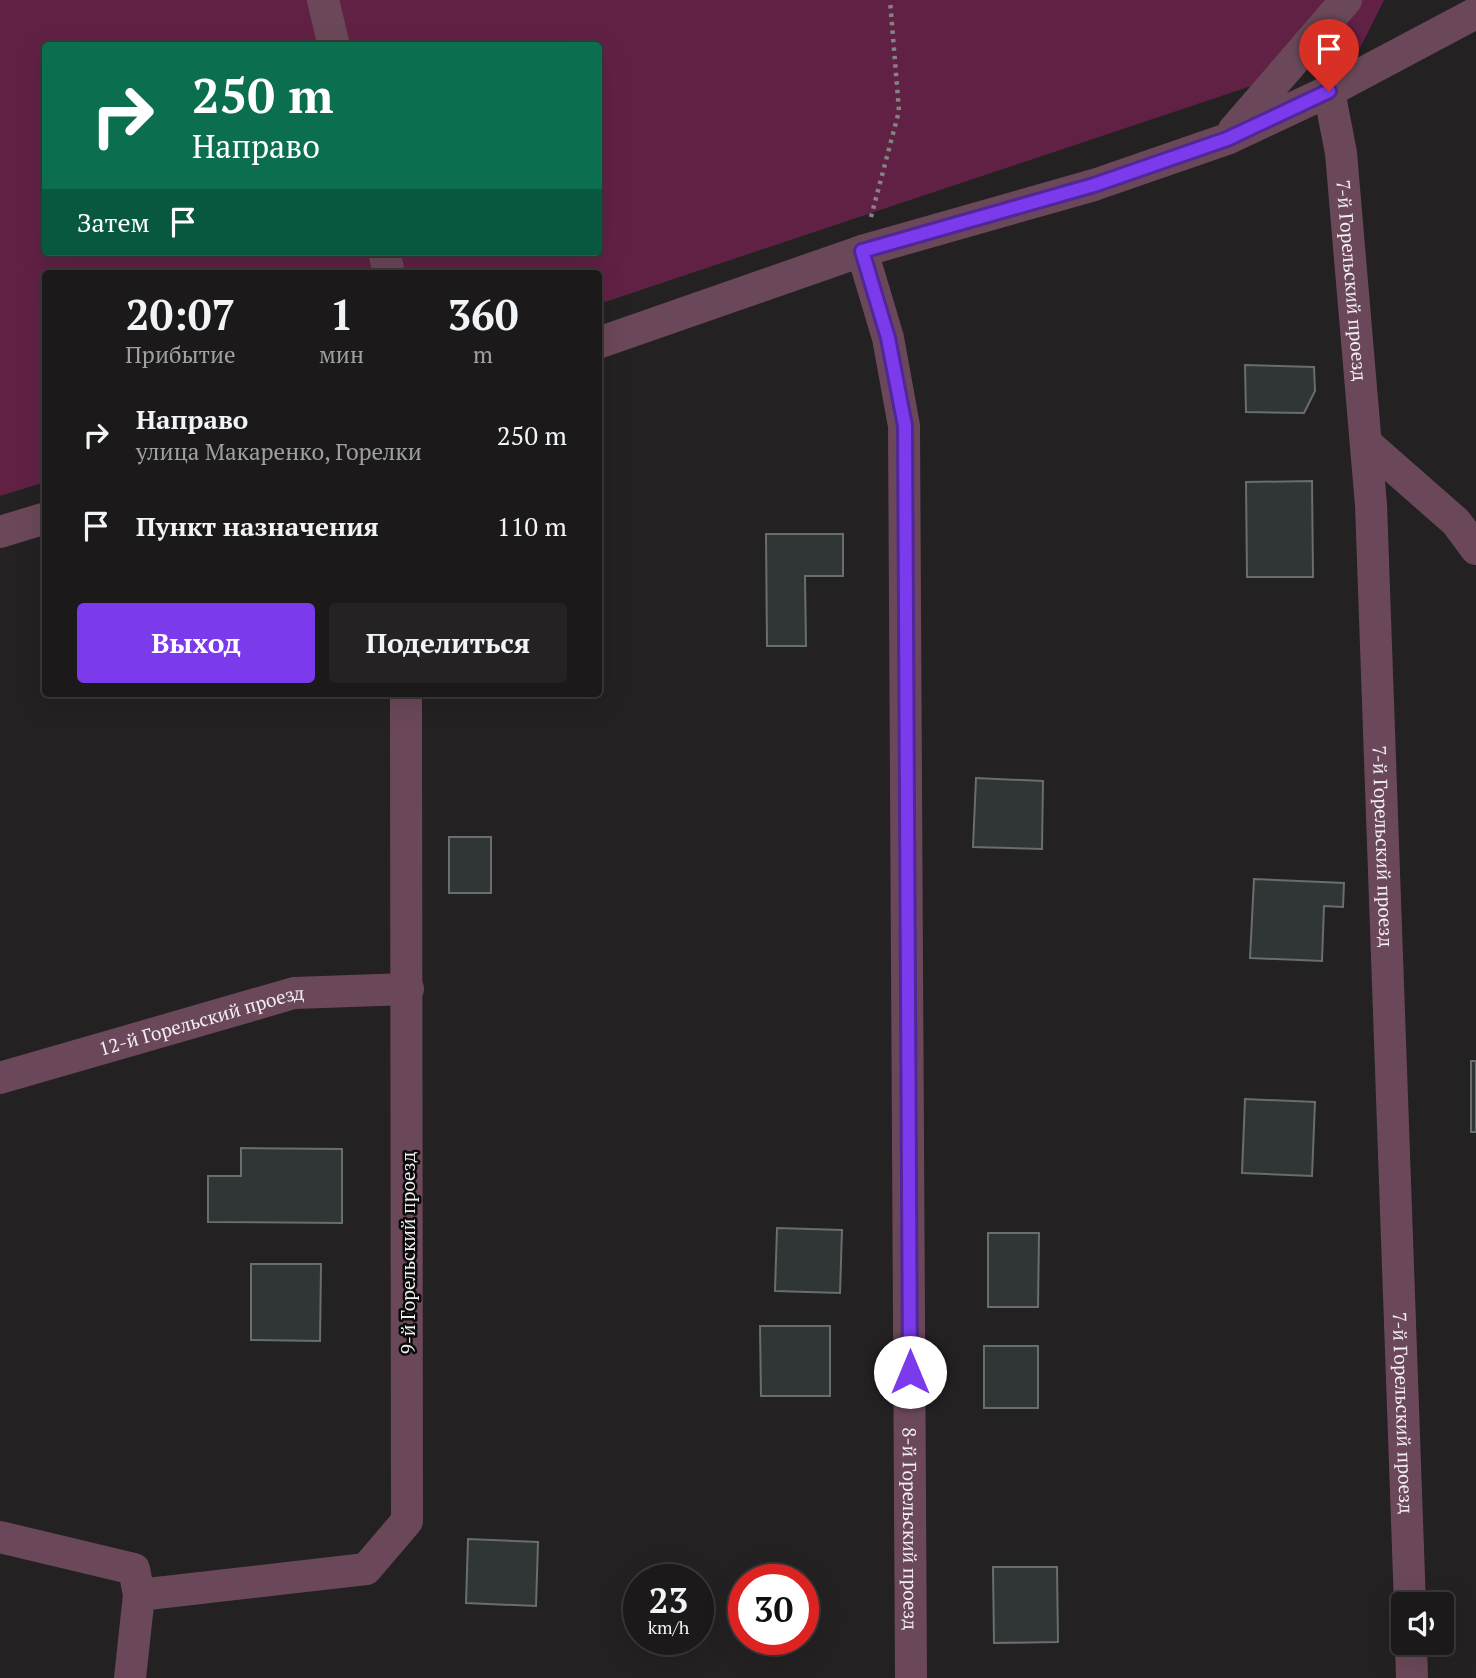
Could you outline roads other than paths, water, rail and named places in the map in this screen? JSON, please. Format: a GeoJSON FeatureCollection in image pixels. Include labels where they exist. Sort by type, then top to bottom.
{"type":"FeatureCollection","features":[{"type":"Feature","properties":{"kind":"street"},"geometry":{"type":"LineString","coordinates":[[323,0],[333,42]]}},
{"type":"Feature","properties":{"kind":"street"},"geometry":{"type":"LineString","coordinates":[[1227,139],[1346,0]]}},
{"type":"Feature","properties":{"kind":"street"},"geometry":{"type":"LineString","coordinates":[[602,342],[862,251],[1094,185],[1227,139],[1329,91],[1476,13]]}},
{"type":"Feature","properties":{"kind":"street","name":"7-й Горельский проезд"},"geometry":{"type":"LineString","coordinates":[[1329,91],[1341,152],[1366,443],[1410,1592]]}},
{"type":"Feature","properties":{"kind":"street","name":"8-й Горельский проезд"},"geometry":{"type":"LineString","coordinates":[[862,251],[888,338],[905,426],[911,1678]]}},
{"type":"Feature","properties":{"kind":"street"},"geometry":{"type":"LineString","coordinates":[[1366,443],[1455,522],[1476,549]]}},
{"type":"Feature","properties":{"kind":"street"},"geometry":{"type":"LineString","coordinates":[[0,532],[42,519]]}},
{"type":"Feature","properties":{"kind":"street","name":"9-й Горельский проезд"},"geometry":{"type":"LineString","coordinates":[[139,1595],[366,1569],[408,1521],[406,697]]}},
{"type":"Feature","properties":{"kind":"street","name":"12-й Горельский проезд"},"geometry":{"type":"LineString","coordinates":[[0,1078],[294,993],[408,989]]}},
{"type":"Feature","properties":{"kind":"street"},"geometry":{"type":"LineString","coordinates":[[0,1537],[134,1569],[139,1595],[130,1678]]}},
{"type":"Feature","properties":{"kind":"street"},"geometry":{"type":"LineString","coordinates":[[1411,1655],[1412,1678]]}}]}
